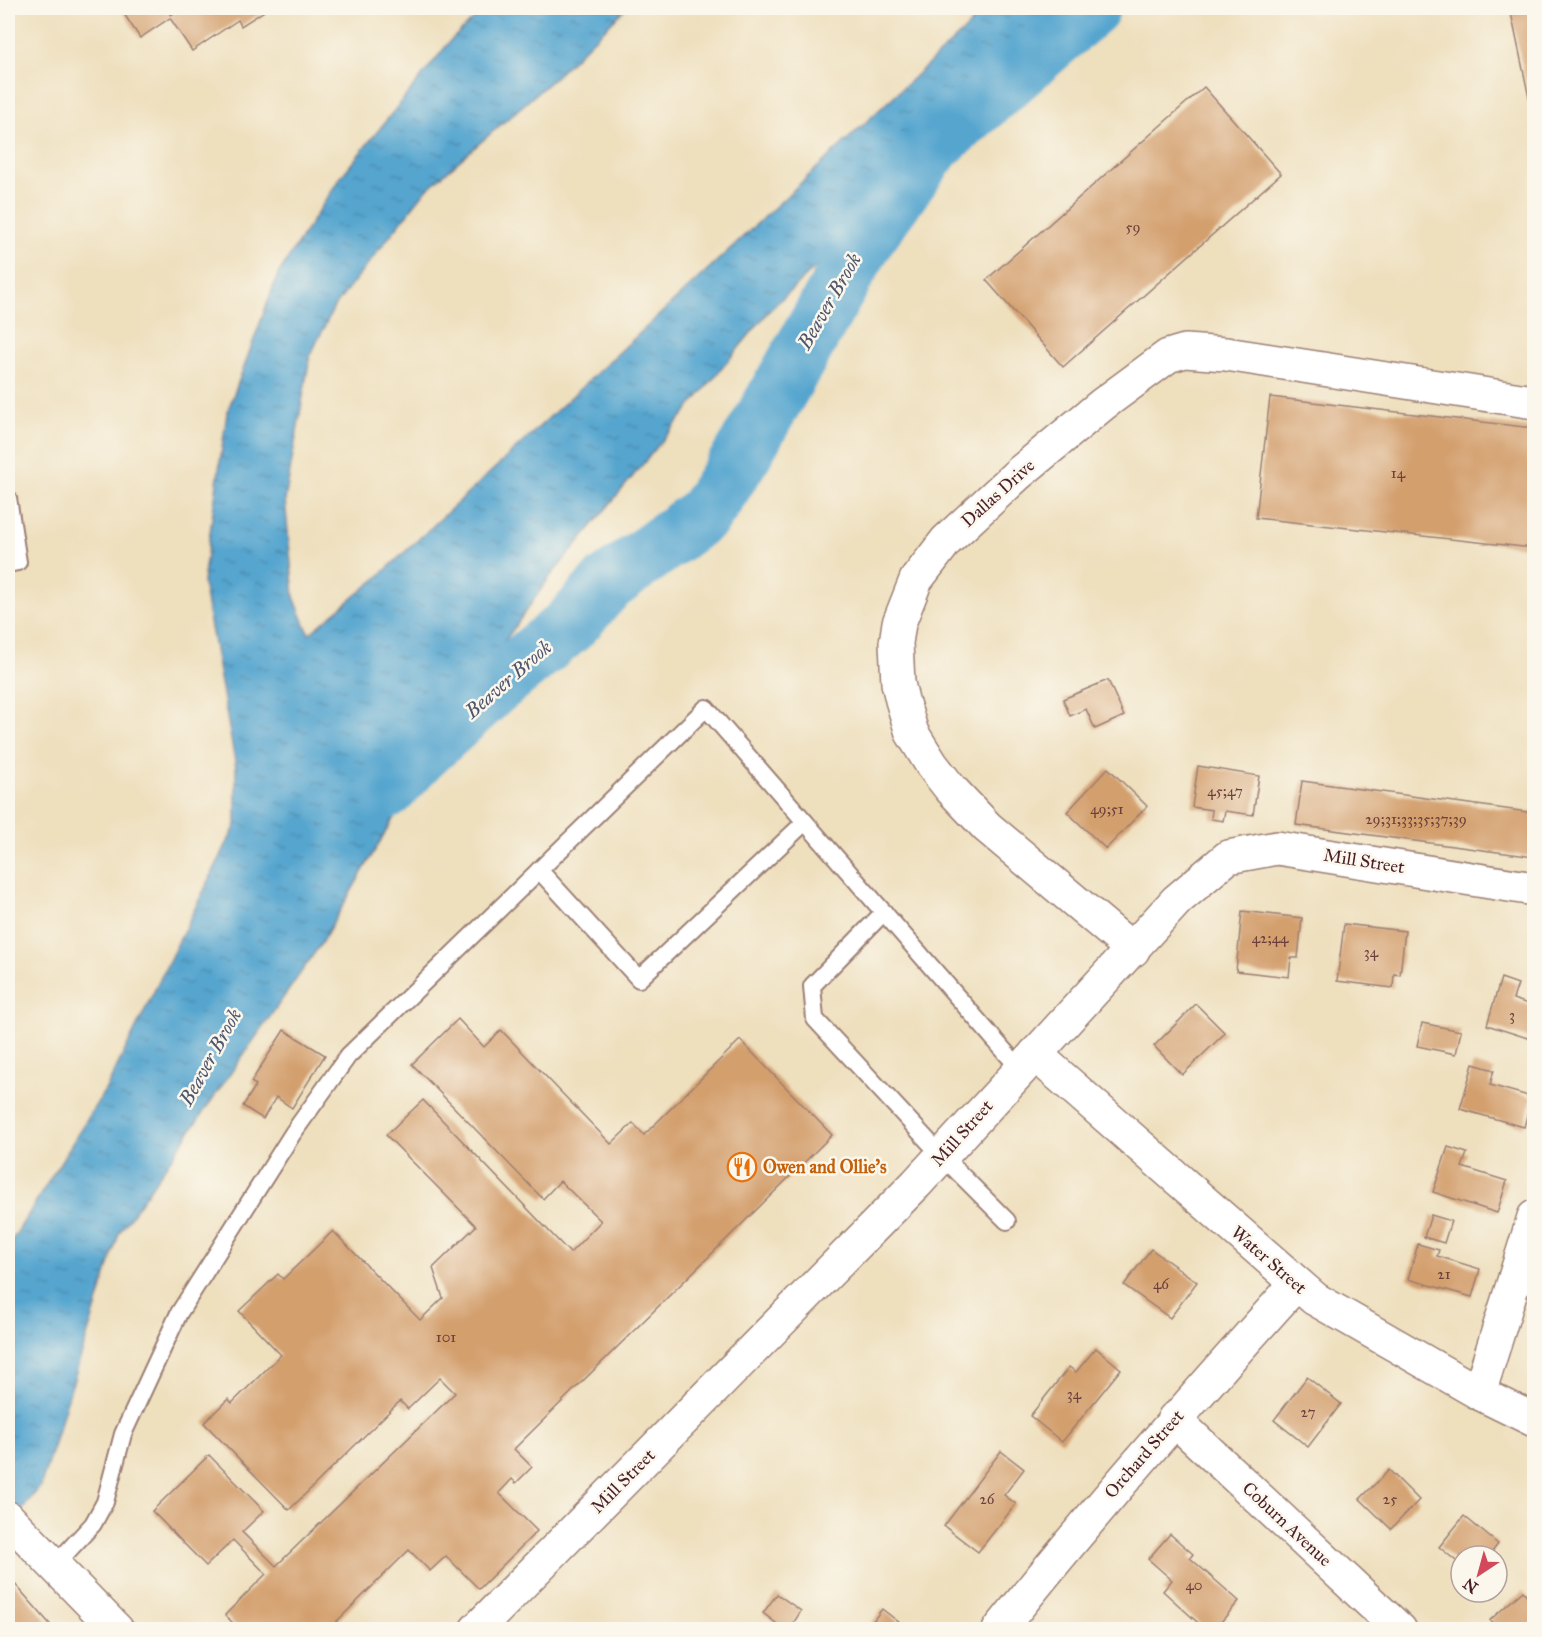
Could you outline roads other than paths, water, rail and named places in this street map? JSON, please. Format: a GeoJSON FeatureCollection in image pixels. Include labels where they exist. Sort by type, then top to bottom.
{"type":"FeatureCollection","features":[{"type":"Feature","properties":{"kind":"street","name":"Dallas Drive"},"geometry":{"type":"LineString","coordinates":[[1132,950],[987,827],[950,788],[912,733],[898,683],[896,643],[899,623],[906,602],[916,580],[934,555],[964,523],[1018,474],[1151,366],[1176,353],[1185,351],[1226,354],[1534,402]]}},
{"type":"Feature","properties":{"kind":"street","name":"Mill Street"},"geometry":{"type":"LineString","coordinates":[[476,1629],[869,1232],[942,1156],[1177,900],[1228,857],[1278,848],[1534,889]]}},
{"type":"Feature","properties":{"kind":"street","name":"Water Street"},"geometry":{"type":"LineString","coordinates":[[1028,1062],[1296,1284],[1329,1308],[1479,1393],[1534,1420]]}},
{"type":"Feature","properties":{"kind":"street"},"geometry":{"type":"LineString","coordinates":[[1479,1393],[1534,1217]]}},
{"type":"Feature","properties":{"kind":"street","name":"Orchard Street"},"geometry":{"type":"LineString","coordinates":[[999,1629],[1073,1537],[1174,1419],[1296,1284]]}},
{"type":"Feature","properties":{"kind":"street","name":"Coburn Avenue"},"geometry":{"type":"LineString","coordinates":[[1174,1419],[1400,1629]]}},
{"type":"Feature","properties":{"kind":"street"},"geometry":{"type":"LineString","coordinates":[[18,1530],[117,1629]]}},
{"type":"Feature","properties":{"kind":"lane"},"geometry":{"type":"LineString","coordinates":[[8,498],[18,562],[8,564]]}},
{"type":"Feature","properties":{"kind":"lane"},"geometry":{"type":"LineString","coordinates":[[54,1566],[82,1537],[100,1512],[110,1490],[123,1434],[179,1313],[293,1133],[348,1056],[706,708],[884,912],[1028,1062]]}},
{"type":"Feature","properties":{"kind":"lane"},"geometry":{"type":"LineString","coordinates":[[539,870],[639,979],[805,822]]}},
{"type":"Feature","properties":{"kind":"lane"},"geometry":{"type":"LineString","coordinates":[[884,912],[813,986],[815,1019],[942,1156],[1007,1221]]}},
{"type":"Feature","properties":{"kind":"water"},"geometry":{"type":"Polygon","coordinates":[[[486,8],[626,8],[552,80],[427,189],[334,307],[310,356],[285,500],[294,597],[309,634],[377,578],[986,8],[1090,8],[769,311],[549,578],[457,709],[320,945],[119,1233],[41,1485],[8,1529],[8,1247],[107,1087],[236,825],[236,767],[203,582],[227,413],[278,274],[340,178],[451,40],[486,8]]]}},
{"type":"Feature","properties":{"kind":"waterway","name":"Beaver Brook"},"geometry":{"type":"LineString","coordinates":[[387,790],[419,756],[493,688],[570,625],[606,585],[705,513],[743,454],[868,235],[934,145],[1091,8]]}},
{"type":"Feature","properties":{"kind":"place","name":"Owen and Ollie's"},"geometry":{"type":"Point","coordinates":[742,1167]}}]}
